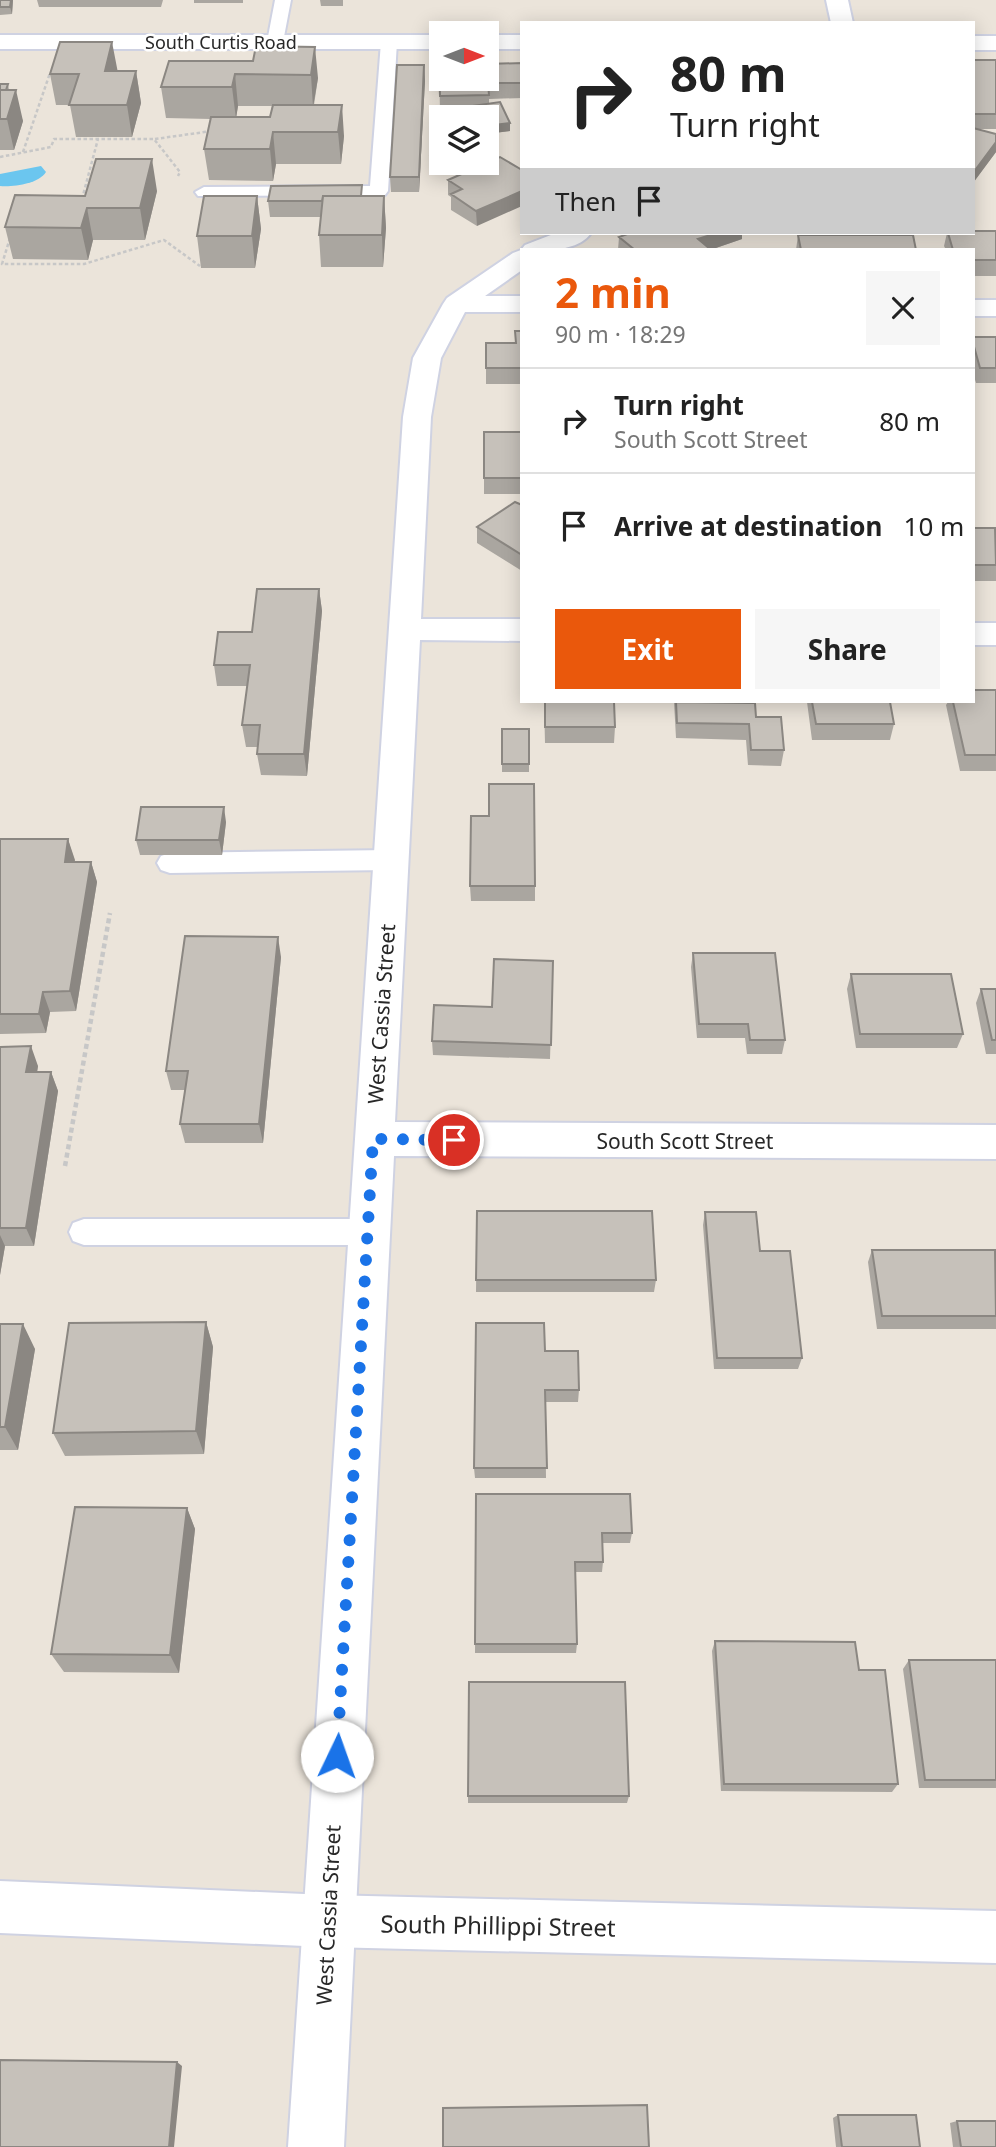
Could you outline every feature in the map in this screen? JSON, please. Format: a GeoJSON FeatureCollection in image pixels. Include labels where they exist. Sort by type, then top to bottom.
{"type":"FeatureCollection","features":[{"type":"Feature","properties":{"kind":"street"},"geometry":{"type":"LineString","coordinates":[[838,0],[842,21]]}},
{"type":"Feature","properties":{"kind":"street","name":"South Curtis Road"},"geometry":{"type":"LineString","coordinates":[[0,43],[429,42]]}},
{"type":"Feature","properties":{"kind":"street"},"geometry":{"type":"LineString","coordinates":[[499,42],[520,42]]}},
{"type":"Feature","properties":{"kind":"street"},"geometry":{"type":"LineString","coordinates":[[975,43],[996,43]]}},
{"type":"Feature","properties":{"kind":"street"},"geometry":{"type":"LineString","coordinates":[[539,248],[573,235]]}},
{"type":"Feature","properties":{"kind":"street","name":"West Cassia Street"},"geometry":{"type":"LineString","coordinates":[[316,2147],[327,1921],[417,417],[427,358],[456,304],[520,259]]}},
{"type":"Feature","properties":{"kind":"street"},"geometry":{"type":"LineString","coordinates":[[456,304],[520,304]]}},
{"type":"Feature","properties":{"kind":"street"},"geometry":{"type":"LineString","coordinates":[[975,308],[996,308]]}},
{"type":"Feature","properties":{"kind":"street"},"geometry":{"type":"LineString","coordinates":[[406,629],[520,630]]}},
{"type":"Feature","properties":{"kind":"street"},"geometry":{"type":"LineString","coordinates":[[975,634],[996,634]]}},
{"type":"Feature","properties":{"kind":"street","name":"South Scott Street"},"geometry":{"type":"LineString","coordinates":[[373,1139],[996,1142]]}},
{"type":"Feature","properties":{"kind":"street","name":"South Phillippi Street"},"geometry":{"type":"LineString","coordinates":[[0,1907],[327,1921],[996,1937]]}},
{"type":"Feature","properties":{"kind":"lane"},"geometry":{"type":"LineString","coordinates":[[275,42],[284,0]]}},
{"type":"Feature","properties":{"kind":"lane"},"geometry":{"type":"LineString","coordinates":[[204,192],[379,191],[389,42]]}},
{"type":"Feature","properties":{"kind":"lane"},"geometry":{"type":"LineString","coordinates":[[170,863],[391,860]]}},
{"type":"Feature","properties":{"kind":"lane"},"geometry":{"type":"LineString","coordinates":[[84,1232],[368,1232]]}},
{"type":"Feature","properties":{"kind":"path"},"geometry":{"type":"LineString","coordinates":[[23,152],[51,71]]}},
{"type":"Feature","properties":{"kind":"path"},"geometry":{"type":"LineString","coordinates":[[0,157],[51,147],[54,139],[154,139],[222,130]]}},
{"type":"Feature","properties":{"kind":"path"},"geometry":{"type":"LineString","coordinates":[[79,203],[85,195],[98,139]]}},
{"type":"Feature","properties":{"kind":"path"},"geometry":{"type":"LineString","coordinates":[[154,139],[180,172],[176,183]]}},
{"type":"Feature","properties":{"kind":"path"},"geometry":{"type":"LineString","coordinates":[[12,230],[2,264],[84,264],[164,240],[200,266]]}},
{"type":"Feature","properties":{"kind":"path"},"geometry":{"type":"LineString","coordinates":[[65,1166],[110,913]]}},
{"type":"Feature","properties":{"kind":"water"},"geometry":{"type":"Polygon","coordinates":[[[41,166],[46,172],[32,182],[0,186],[0,174],[41,166]]]}},
{"type":"Feature","properties":{"kind":"building"},"geometry":{"type":"Polygon","coordinates":[[[0,0],[11,0],[10,7],[0,7],[0,0]]]}},
{"type":"Feature","properties":{"kind":"building"},"geometry":{"type":"Polygon","coordinates":[[[60,42],[112,42],[105,71],[136,71],[127,105],[69,105],[79,74],[50,74],[60,42]]]}},
{"type":"Feature","properties":{"kind":"building"},"geometry":{"type":"Polygon","coordinates":[[[256,46],[315,47],[311,75],[235,74],[232,87],[161,87],[169,61],[253,61],[256,46]]]}},
{"type":"Feature","properties":{"kind":"building"},"geometry":{"type":"Polygon","coordinates":[[[975,60],[996,60],[996,114],[975,114],[975,60]]]}},
{"type":"Feature","properties":{"kind":"building"},"geometry":{"type":"Polygon","coordinates":[[[520,63],[520,83],[499,83],[499,64],[520,63]]]}},
{"type":"Feature","properties":{"kind":"building"},"geometry":{"type":"Polygon","coordinates":[[[397,65],[424,65],[419,177],[390,177],[397,65]]]}},
{"type":"Feature","properties":{"kind":"building"},"geometry":{"type":"Polygon","coordinates":[[[0,84],[8,84],[6,90],[0,90],[0,84]]]}},
{"type":"Feature","properties":{"kind":"building"},"geometry":{"type":"Polygon","coordinates":[[[0,90],[16,90],[7,119],[0,119],[0,90]]]}},
{"type":"Feature","properties":{"kind":"building"},"geometry":{"type":"Polygon","coordinates":[[[440,91],[489,91],[489,95],[440,96],[440,91]]]}},
{"type":"Feature","properties":{"kind":"building"},"geometry":{"type":"Polygon","coordinates":[[[500,102],[510,123],[499,124],[499,105],[479,105],[500,102]]]}},
{"type":"Feature","properties":{"kind":"building"},"geometry":{"type":"Polygon","coordinates":[[[273,105],[342,105],[338,132],[273,132],[270,149],[204,149],[211,117],[270,117],[273,105]]]}},
{"type":"Feature","properties":{"kind":"building"},"geometry":{"type":"Polygon","coordinates":[[[975,129],[996,134],[996,142],[975,170],[975,129]]]}},
{"type":"Feature","properties":{"kind":"building"},"geometry":{"type":"Polygon","coordinates":[[[500,157],[520,169],[520,192],[476,211],[451,194],[462,189],[448,180],[459,175],[499,175],[500,157]]]}},
{"type":"Feature","properties":{"kind":"building"},"geometry":{"type":"Polygon","coordinates":[[[96,159],[152,159],[140,208],[87,208],[81,228],[5,227],[15,195],[85,196],[96,159]]]}},
{"type":"Feature","properties":{"kind":"building"},"geometry":{"type":"Polygon","coordinates":[[[362,185],[361,196],[323,196],[322,201],[268,201],[271,186],[362,185]]]}},
{"type":"Feature","properties":{"kind":"building"},"geometry":{"type":"Polygon","coordinates":[[[204,196],[257,196],[252,236],[197,236],[204,196]]]}},
{"type":"Feature","properties":{"kind":"building"},"geometry":{"type":"Polygon","coordinates":[[[323,196],[384,196],[382,235],[319,235],[323,196]]]}},
{"type":"Feature","properties":{"kind":"building"},"geometry":{"type":"Polygon","coordinates":[[[975,231],[996,231],[996,260],[975,260],[975,248],[952,248],[949,235],[975,235],[975,231]]]}},
{"type":"Feature","properties":{"kind":"building"},"geometry":{"type":"Polygon","coordinates":[[[711,235],[698,239],[709,248],[633,248],[619,237],[711,235]]]}},
{"type":"Feature","properties":{"kind":"building"},"geometry":{"type":"Polygon","coordinates":[[[798,235],[913,235],[916,248],[801,248],[798,235]]]}},
{"type":"Feature","properties":{"kind":"building"},"geometry":{"type":"Polygon","coordinates":[[[515,331],[520,331],[520,368],[486,368],[486,343],[516,343],[515,331]]]}},
{"type":"Feature","properties":{"kind":"building"},"geometry":{"type":"Polygon","coordinates":[[[975,337],[996,337],[996,368],[980,368],[975,337]]]}},
{"type":"Feature","properties":{"kind":"building"},"geometry":{"type":"Polygon","coordinates":[[[484,432],[520,432],[520,478],[484,478],[484,432]]]}},
{"type":"Feature","properties":{"kind":"building"},"geometry":{"type":"Polygon","coordinates":[[[515,502],[520,504],[520,554],[477,527],[515,502]]]}},
{"type":"Feature","properties":{"kind":"building"},"geometry":{"type":"Polygon","coordinates":[[[975,528],[995,528],[996,565],[975,565],[975,528]]]}},
{"type":"Feature","properties":{"kind":"building"},"geometry":{"type":"Polygon","coordinates":[[[257,589],[319,589],[304,754],[257,754],[260,725],[242,725],[250,665],[214,665],[218,632],[252,632],[257,589]]]}},
{"type":"Feature","properties":{"kind":"building"},"geometry":{"type":"Polygon","coordinates":[[[975,690],[996,690],[996,755],[965,755],[953,703],[975,703],[975,690]]]}},
{"type":"Feature","properties":{"kind":"building"},"geometry":{"type":"Polygon","coordinates":[[[545,703],[614,703],[615,727],[545,727],[545,703]]]}},
{"type":"Feature","properties":{"kind":"building"},"geometry":{"type":"Polygon","coordinates":[[[676,703],[755,703],[756,717],[781,717],[784,750],[751,750],[749,724],[677,723],[676,703]]]}},
{"type":"Feature","properties":{"kind":"building"},"geometry":{"type":"Polygon","coordinates":[[[812,703],[890,703],[894,724],[816,724],[812,703]]]}},
{"type":"Feature","properties":{"kind":"building"},"geometry":{"type":"Polygon","coordinates":[[[502,729],[529,729],[529,764],[502,764],[502,729]]]}},
{"type":"Feature","properties":{"kind":"building"},"geometry":{"type":"Polygon","coordinates":[[[489,784],[534,784],[535,886],[470,886],[471,816],[489,816],[489,784]]]}},
{"type":"Feature","properties":{"kind":"building"},"geometry":{"type":"Polygon","coordinates":[[[141,807],[224,807],[219,840],[136,840],[141,807]]]}},
{"type":"Feature","properties":{"kind":"building"},"geometry":{"type":"Polygon","coordinates":[[[0,839],[68,839],[65,862],[91,862],[70,991],[43,992],[39,1014],[0,1014],[0,839]]]}},
{"type":"Feature","properties":{"kind":"building"},"geometry":{"type":"Polygon","coordinates":[[[185,936],[278,937],[259,1124],[180,1124],[188,1071],[166,1071],[185,936]]]}},
{"type":"Feature","properties":{"kind":"building"},"geometry":{"type":"Polygon","coordinates":[[[693,953],[775,953],[785,1040],[750,1040],[748,1024],[699,1024],[693,953]]]}},
{"type":"Feature","properties":{"kind":"building"},"geometry":{"type":"Polygon","coordinates":[[[494,959],[553,961],[551,1045],[432,1041],[434,1005],[492,1007],[494,959]]]}},
{"type":"Feature","properties":{"kind":"building"},"geometry":{"type":"Polygon","coordinates":[[[851,974],[951,974],[963,1034],[860,1034],[851,974]]]}},
{"type":"Feature","properties":{"kind":"building"},"geometry":{"type":"Polygon","coordinates":[[[981,989],[996,989],[996,1040],[992,1040],[981,989]]]}},
{"type":"Feature","properties":{"kind":"building"},"geometry":{"type":"Polygon","coordinates":[[[31,1046],[26,1072],[51,1072],[26,1228],[0,1228],[0,1047],[31,1046]]]}},
{"type":"Feature","properties":{"kind":"building"},"geometry":{"type":"Polygon","coordinates":[[[477,1211],[652,1211],[656,1280],[476,1280],[477,1211]]]}},
{"type":"Feature","properties":{"kind":"building"},"geometry":{"type":"Polygon","coordinates":[[[705,1212],[756,1212],[760,1251],[790,1251],[802,1358],[717,1358],[705,1212]]]}},
{"type":"Feature","properties":{"kind":"building"},"geometry":{"type":"Polygon","coordinates":[[[872,1250],[995,1250],[996,1316],[882,1316],[872,1250]]]}},
{"type":"Feature","properties":{"kind":"building"},"geometry":{"type":"Polygon","coordinates":[[[206,1322],[196,1431],[53,1433],[69,1323],[206,1322]]]}},
{"type":"Feature","properties":{"kind":"building"},"geometry":{"type":"Polygon","coordinates":[[[476,1323],[544,1323],[545,1351],[578,1351],[579,1390],[545,1390],[547,1468],[474,1468],[476,1323]]]}},
{"type":"Feature","properties":{"kind":"building"},"geometry":{"type":"Polygon","coordinates":[[[0,1324],[23,1324],[5,1427],[0,1427],[0,1324]]]}},
{"type":"Feature","properties":{"kind":"building"},"geometry":{"type":"Polygon","coordinates":[[[476,1494],[630,1494],[632,1533],[602,1533],[603,1562],[575,1562],[577,1644],[475,1644],[476,1494]]]}},
{"type":"Feature","properties":{"kind":"building"},"geometry":{"type":"Polygon","coordinates":[[[75,1507],[187,1508],[170,1655],[51,1654],[75,1507]]]}},
{"type":"Feature","properties":{"kind":"building"},"geometry":{"type":"Polygon","coordinates":[[[715,1641],[855,1642],[859,1670],[885,1670],[898,1784],[724,1784],[715,1641]]]}},
{"type":"Feature","properties":{"kind":"building"},"geometry":{"type":"Polygon","coordinates":[[[909,1660],[996,1660],[996,1780],[925,1780],[909,1660]]]}},
{"type":"Feature","properties":{"kind":"building"},"geometry":{"type":"Polygon","coordinates":[[[469,1682],[625,1682],[629,1796],[468,1796],[469,1682]]]}},
{"type":"Feature","properties":{"kind":"building"},"geometry":{"type":"Polygon","coordinates":[[[0,2060],[177,2062],[169,2147],[0,2147],[0,2060]]]}},
{"type":"Feature","properties":{"kind":"building"},"geometry":{"type":"Polygon","coordinates":[[[647,2105],[649,2147],[443,2147],[443,2108],[647,2105]]]}},
{"type":"Feature","properties":{"kind":"building"},"geometry":{"type":"Polygon","coordinates":[[[838,2115],[916,2115],[920,2147],[842,2147],[838,2115]]]}},
{"type":"Feature","properties":{"kind":"building"},"geometry":{"type":"Polygon","coordinates":[[[957,2121],[996,2121],[996,2147],[961,2147],[957,2121]]]}},
{"type":"Feature","properties":{"kind":"route"},"geometry":{"type":"LineString","coordinates":[[337,1756],[373,1139],[454,1140]]}}]}
